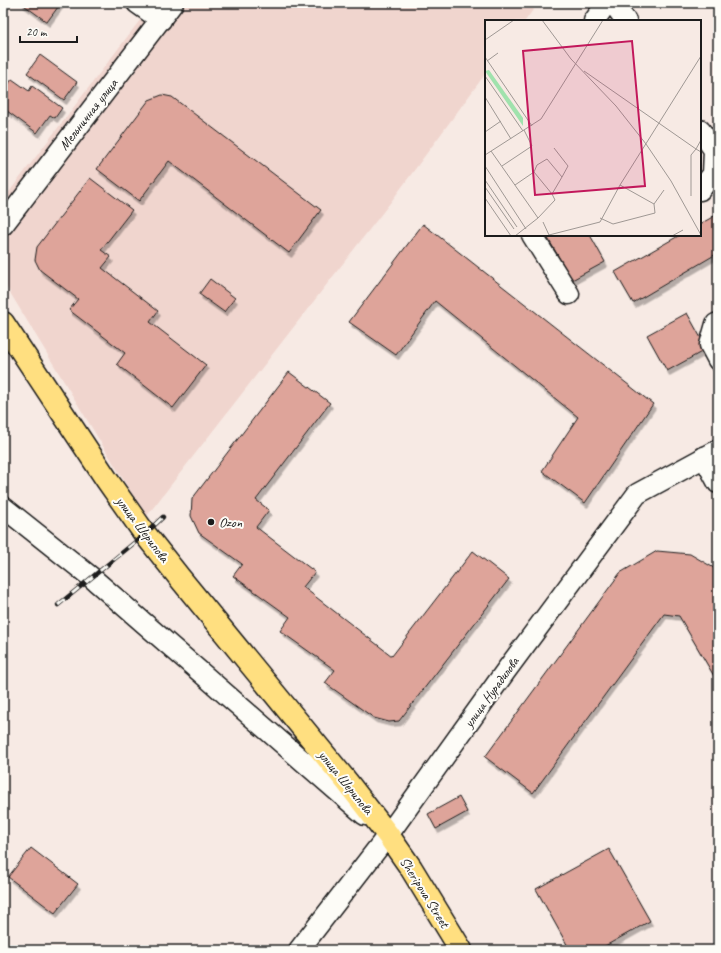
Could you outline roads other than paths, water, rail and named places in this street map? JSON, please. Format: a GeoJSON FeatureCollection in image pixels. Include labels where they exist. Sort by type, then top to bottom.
{"type":"FeatureCollection","features":[{"type":"Feature","properties":{"kind":"main road","name":"улица Шерипова"},"geometry":{"type":"LineString","coordinates":[[3,323],[107,480],[145,534],[233,644],[347,782],[388,835]]}},
{"type":"Feature","properties":{"kind":"main road","name":"Sheripova Street"},"geometry":{"type":"LineString","coordinates":[[388,835],[411,868],[461,950]]}},
{"type":"Feature","properties":{"kind":"street"},"geometry":{"type":"LineString","coordinates":[[137,3],[161,20]]}},
{"type":"Feature","properties":{"kind":"street","name":"Мельничная улица"},"geometry":{"type":"LineString","coordinates":[[3,225],[173,3]]}},
{"type":"Feature","properties":{"kind":"street"},"geometry":{"type":"LineString","coordinates":[[595,20],[607,3]]}},
{"type":"Feature","properties":{"kind":"street"},"geometry":{"type":"LineString","coordinates":[[613,3],[625,20]]}},
{"type":"Feature","properties":{"kind":"street"},"geometry":{"type":"LineString","coordinates":[[701,131],[716,149],[713,174],[701,189]]}},
{"type":"Feature","properties":{"kind":"street"},"geometry":{"type":"LineString","coordinates":[[533,236],[569,294]]}},
{"type":"Feature","properties":{"kind":"street"},"geometry":{"type":"LineString","coordinates":[[718,323],[716,324],[710,345],[718,360]]}},
{"type":"Feature","properties":{"kind":"street"},"geometry":{"type":"LineString","coordinates":[[711,454],[718,483]]}},
{"type":"Feature","properties":{"kind":"street","name":"улица Нурадилова"},"geometry":{"type":"LineString","coordinates":[[299,950],[388,835],[519,652],[637,494],[711,454]]}},
{"type":"Feature","properties":{"kind":"street","name":"улица Шерипова"},"geometry":{"type":"LineString","coordinates":[[3,507],[91,577],[388,835]]}},
{"type":"Feature","properties":{"kind":"railway"},"geometry":{"type":"LineString","coordinates":[[58,605],[145,534],[163,517]]}},
{"type":"Feature","properties":{"kind":"place","name":"Ozon"},"geometry":{"type":"Point","coordinates":[211,522]}}]}
